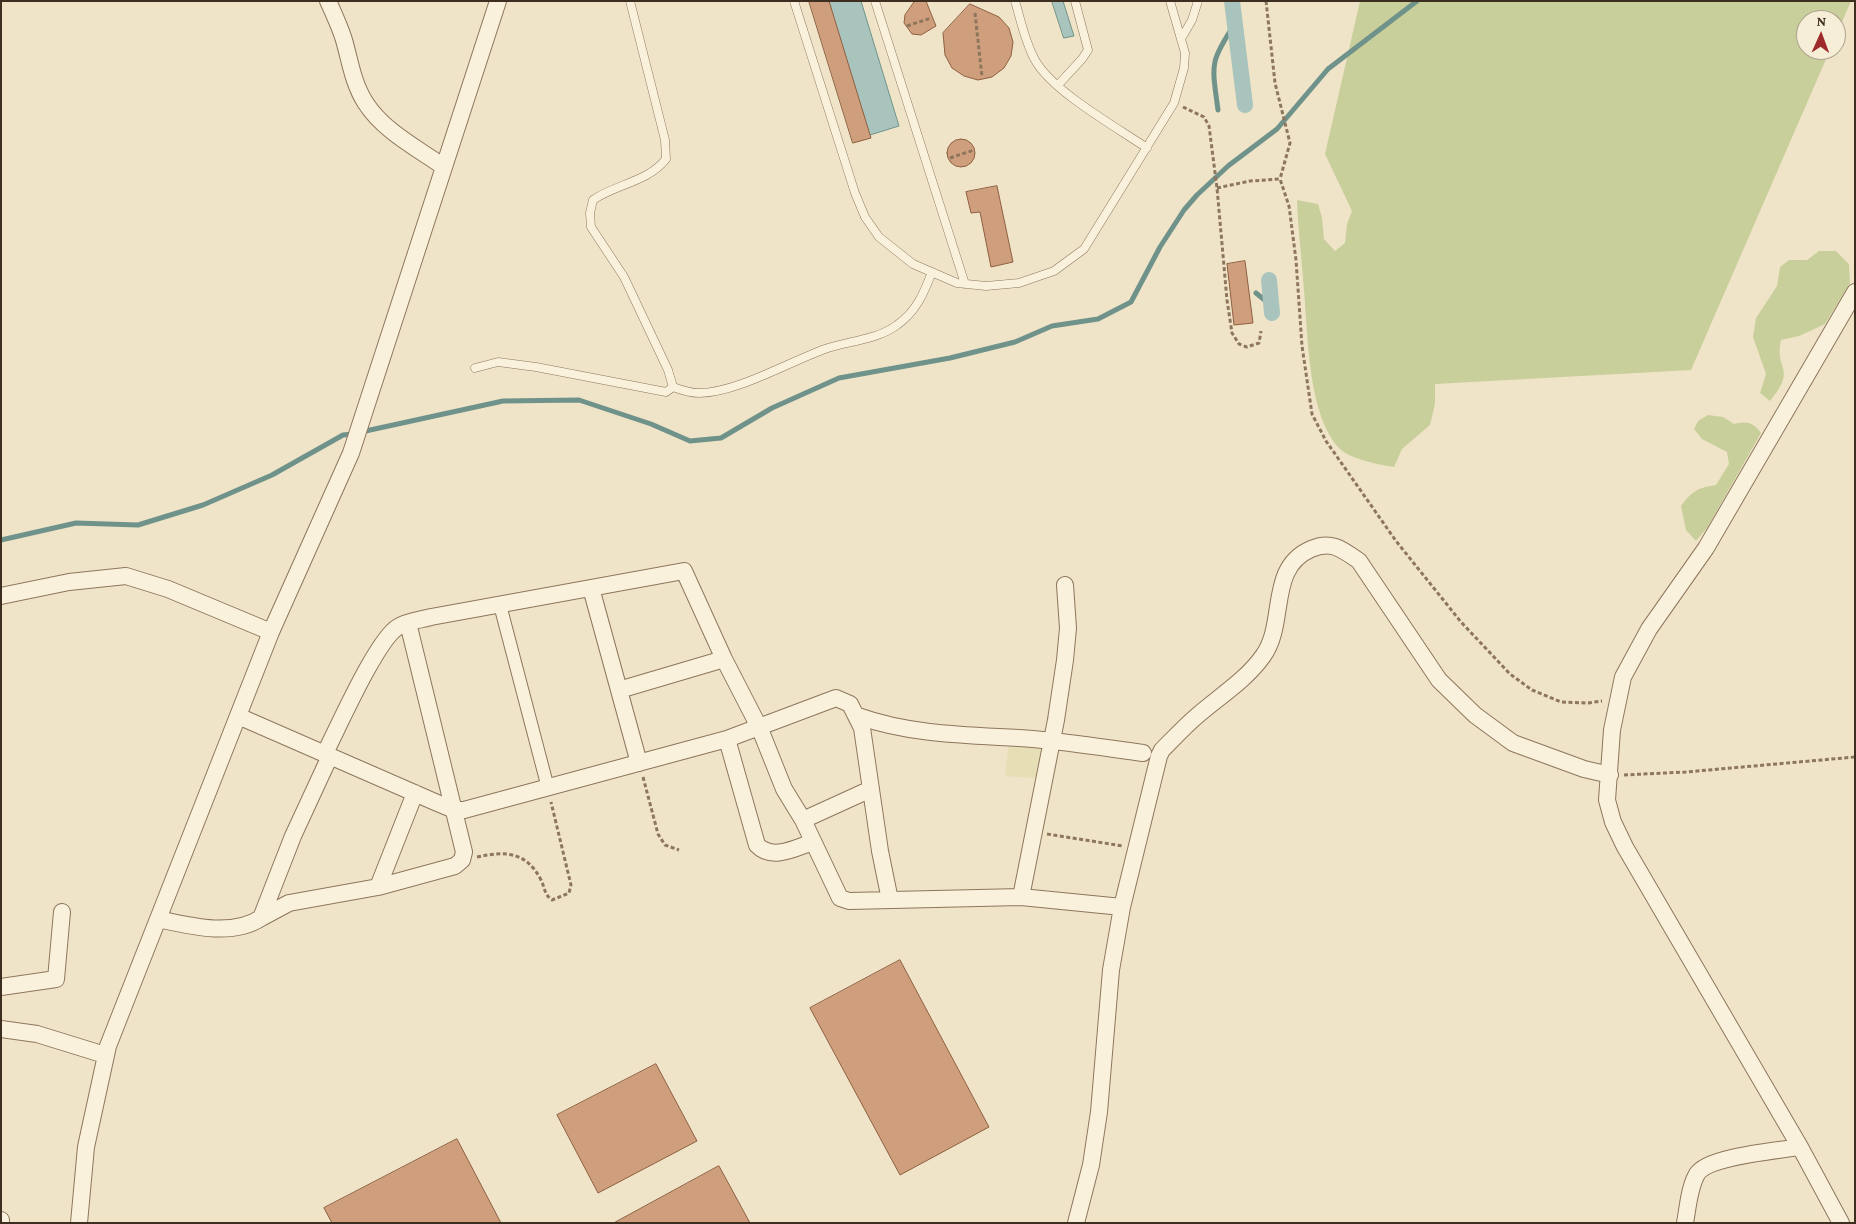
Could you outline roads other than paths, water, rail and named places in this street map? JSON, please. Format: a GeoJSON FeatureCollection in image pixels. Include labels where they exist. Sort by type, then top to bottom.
{"type":"FeatureCollection","features":[{"type":"Feature","properties":{"kind":"street"},"geometry":{"type":"LineString","coordinates":[[328,1],[343,39],[354,80],[365,102],[380,121],[398,136],[444,167]]}},
{"type":"Feature","properties":{"kind":"street"},"geometry":{"type":"LineString","coordinates":[[79,1223],[86,1147],[105,1055],[271,632],[351,453],[376,381],[498,1]]}},
{"type":"Feature","properties":{"kind":"street"},"geometry":{"type":"LineString","coordinates":[[1841,1223],[1800,1147],[1624,847],[1613,822],[1607,800],[1610,753],[1617,699],[1623,677],[1634,654],[1706,548],[1855,292]]}},
{"type":"Feature","properties":{"kind":"street"},"geometry":{"type":"LineString","coordinates":[[1076,1223],[1091,1165],[1100,1103],[1111,970],[1122,908],[1162,750],[1196,716],[1237,683],[1264,656],[1277,624],[1278,598],[1286,570],[1306,552],[1322,544],[1341,548],[1359,561],[1439,680],[1475,715],[1513,743],[1584,769],[1610,775]]}},
{"type":"Feature","properties":{"kind":"street"},"geometry":{"type":"LineString","coordinates":[[261,918],[293,836],[328,755],[375,655],[387,637],[397,627],[408,623],[500,605],[684,571],[724,659],[760,729],[784,789],[803,820],[840,898],[849,901],[1021,897],[1122,908]]}},
{"type":"Feature","properties":{"kind":"street"},"geometry":{"type":"LineString","coordinates":[[1,596],[69,582],[126,576],[168,589],[271,632]]}},
{"type":"Feature","properties":{"kind":"street"},"geometry":{"type":"LineString","coordinates":[[1021,897],[1052,741],[1067,643],[1065,585]]}},
{"type":"Feature","properties":{"kind":"street"},"geometry":{"type":"LineString","coordinates":[[591,588],[639,763]]}},
{"type":"Feature","properties":{"kind":"street"},"geometry":{"type":"LineString","coordinates":[[500,605],[548,788]]}},
{"type":"Feature","properties":{"kind":"street"},"geometry":{"type":"LineString","coordinates":[[158,919],[191,926],[222,928],[250,925],[288,903],[378,888],[455,866],[462,860],[464,852],[408,623]]}},
{"type":"Feature","properties":{"kind":"street"},"geometry":{"type":"LineString","coordinates":[[619,690],[724,659]]}},
{"type":"Feature","properties":{"kind":"street"},"geometry":{"type":"LineString","coordinates":[[238,716],[454,810],[464,810],[727,740],[760,729],[836,698],[850,704],[858,716],[862,728],[890,900]]}},
{"type":"Feature","properties":{"kind":"street"},"geometry":{"type":"LineString","coordinates":[[858,716],[878,723],[939,733],[1052,741],[1143,754]]}},
{"type":"Feature","properties":{"kind":"street"},"geometry":{"type":"LineString","coordinates":[[727,740],[757,845],[763,852],[771,854],[792,850],[813,842]]}},
{"type":"Feature","properties":{"kind":"street"},"geometry":{"type":"LineString","coordinates":[[803,820],[871,789]]}},
{"type":"Feature","properties":{"kind":"street"},"geometry":{"type":"LineString","coordinates":[[378,888],[415,793]]}},
{"type":"Feature","properties":{"kind":"street"},"geometry":{"type":"LineString","coordinates":[[1,987],[56,979],[62,912]]}},
{"type":"Feature","properties":{"kind":"street"},"geometry":{"type":"LineString","coordinates":[[1,1029],[36,1034],[105,1055]]}},
{"type":"Feature","properties":{"kind":"street"},"geometry":{"type":"LineString","coordinates":[[1685,1223],[1692,1186],[1698,1172],[1713,1163],[1800,1147]]}},
{"type":"Feature","properties":{"kind":"lane"},"geometry":{"type":"LineString","coordinates":[[630,1],[665,140],[666,159],[660,168],[637,180],[607,191],[593,200],[590,213],[591,227],[624,277],[668,370],[673,387]]}},
{"type":"Feature","properties":{"kind":"lane"},"geometry":{"type":"LineString","coordinates":[[794,1],[855,193],[865,217],[879,237],[913,264],[956,283],[986,286],[1019,283],[1054,271],[1084,249],[1174,103],[1184,68],[1185,53],[1170,1]]}},
{"type":"Feature","properties":{"kind":"lane"},"geometry":{"type":"LineString","coordinates":[[875,1],[965,284]]}},
{"type":"Feature","properties":{"kind":"lane"},"geometry":{"type":"LineString","coordinates":[[1014,1],[1036,61],[1058,85],[1147,148]]}},
{"type":"Feature","properties":{"kind":"lane"},"geometry":{"type":"LineString","coordinates":[[1058,85],[1088,50],[1075,1]]}},
{"type":"Feature","properties":{"kind":"lane"},"geometry":{"type":"LineString","coordinates":[[1181,39],[1192,20],[1198,1]]}},
{"type":"Feature","properties":{"kind":"lane"},"geometry":{"type":"LineString","coordinates":[[475,368],[498,362],[536,367],[666,392],[673,387],[698,393],[714,391],[769,373],[827,349],[878,334],[896,326],[912,312],[922,296],[932,272]]}},
{"type":"Feature","properties":{"kind":"water"},"geometry":{"type":"Polygon","coordinates":[[[829,1],[861,1],[899,126],[870,135],[829,1]]]}},
{"type":"Feature","properties":{"kind":"water"},"geometry":{"type":"Polygon","coordinates":[[[1052,1],[1063,1],[1074,36],[1064,38],[1052,1]]]}},
{"type":"Feature","properties":{"kind":"water"},"geometry":{"type":"Polygon","coordinates":[[[961,140],[970,144],[974,153],[970,162],[961,166],[952,162],[948,153],[952,144],[961,140]]]}},
{"type":"Feature","properties":{"kind":"waterway"},"geometry":{"type":"LineString","coordinates":[[1232,1],[1245,105]]}},
{"type":"Feature","properties":{"kind":"waterway"},"geometry":{"type":"LineString","coordinates":[[361,432],[503,401],[579,400],[651,424],[690,441],[721,438],[772,408],[839,378],[950,358],[1015,342],[1052,326],[1098,319],[1131,302],[1160,247],[1184,210],[1197,195],[1228,166],[1277,129],[1328,69],[1417,1]]}},
{"type":"Feature","properties":{"kind":"waterway"},"geometry":{"type":"LineString","coordinates":[[1218,110],[1214,83],[1215,64],[1221,47],[1235,24]]}},
{"type":"Feature","properties":{"kind":"waterway"},"geometry":{"type":"LineString","coordinates":[[1269,280],[1272,313]]}},
{"type":"Feature","properties":{"kind":"waterway"},"geometry":{"type":"LineString","coordinates":[[1256,293],[1272,306]]}},
{"type":"Feature","properties":{"kind":"waterway"},"geometry":{"type":"LineString","coordinates":[[1,540],[76,523],[138,525],[203,505],[272,475],[343,435],[353,434]]}}]}
